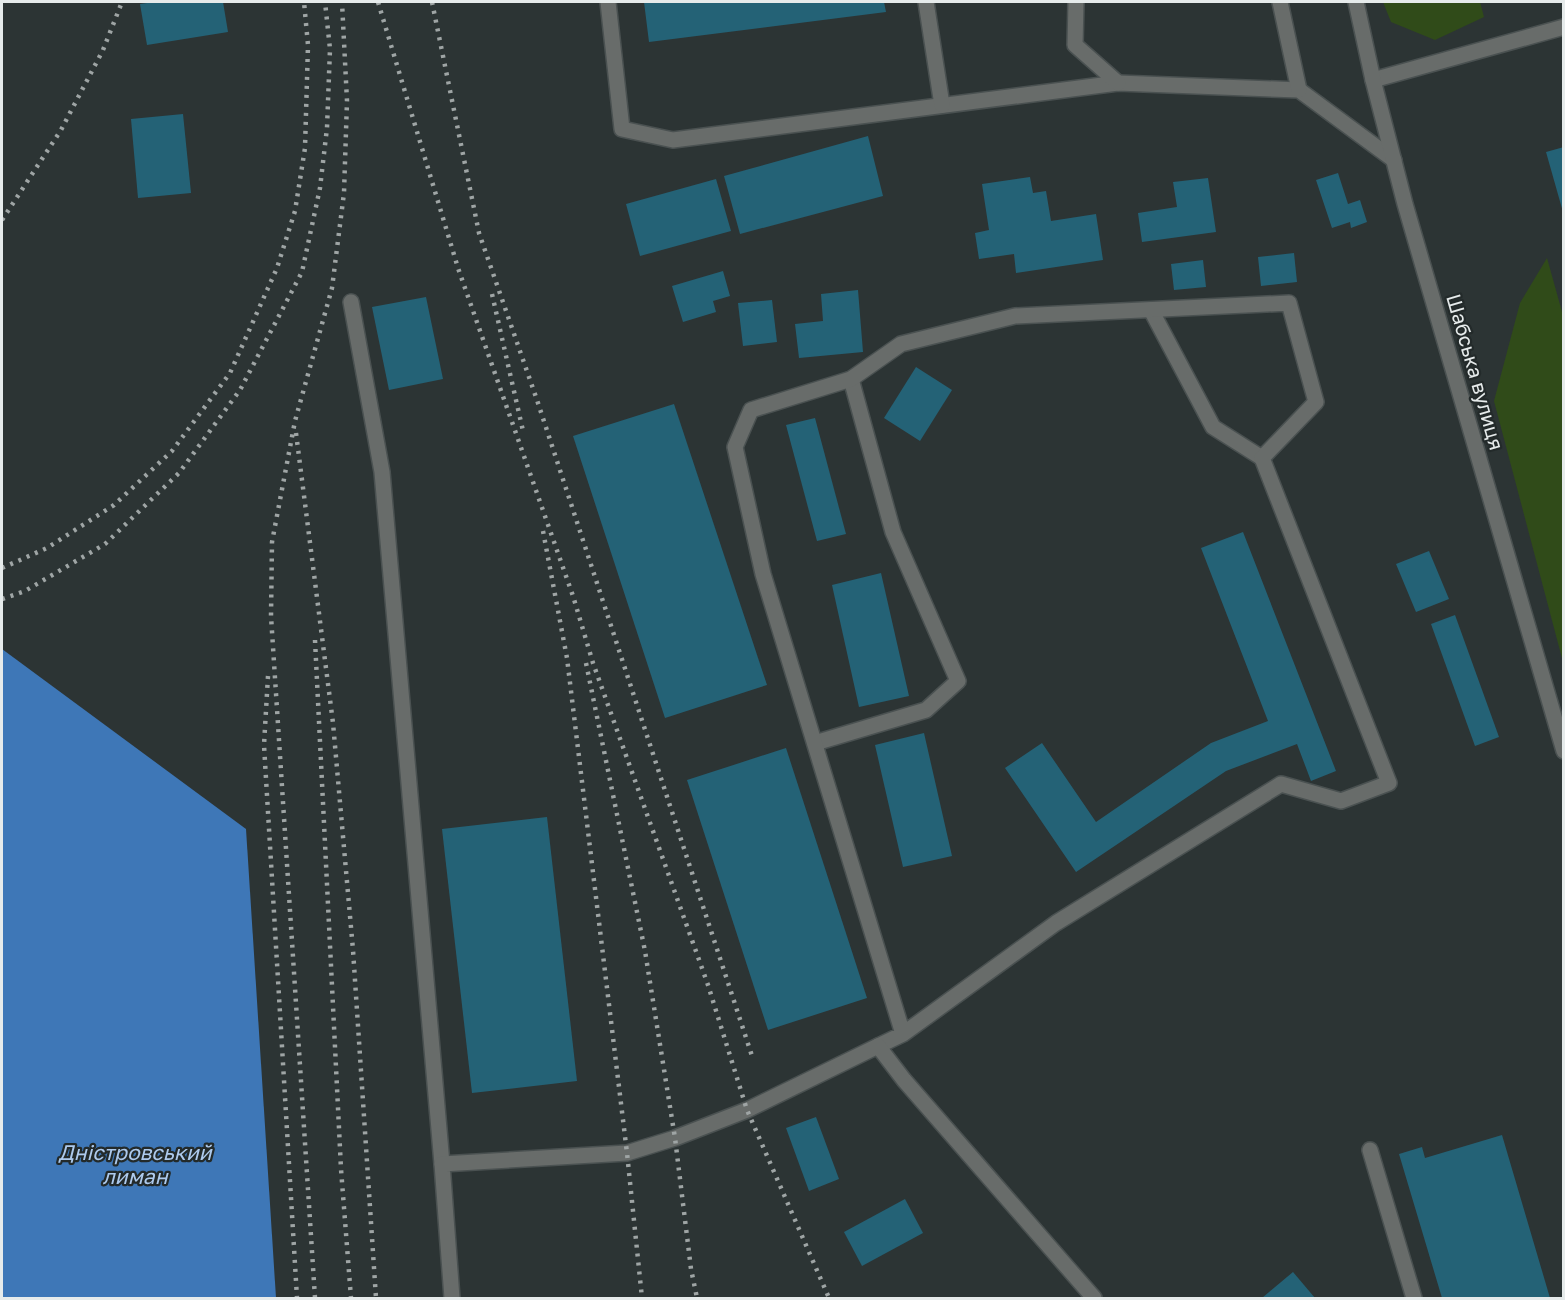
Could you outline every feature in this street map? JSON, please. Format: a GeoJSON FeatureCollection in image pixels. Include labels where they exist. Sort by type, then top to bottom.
{"type":"FeatureCollection","features":[{"type":"Feature","properties":{"kind":"street"},"geometry":{"type":"LineString","coordinates":[[608,2],[622,129],[673,140],[1118,83],[1299,90],[1394,160]]}},
{"type":"Feature","properties":{"kind":"street"},"geometry":{"type":"LineString","coordinates":[[926,2],[942,105]]}},
{"type":"Feature","properties":{"kind":"street"},"geometry":{"type":"LineString","coordinates":[[1076,2],[1075,45],[1118,83]]}},
{"type":"Feature","properties":{"kind":"street"},"geometry":{"type":"LineString","coordinates":[[1280,2],[1299,90]]}},
{"type":"Feature","properties":{"kind":"street","name":"Шабська вулиця"},"geometry":{"type":"LineString","coordinates":[[1356,2],[1394,160],[1563,751]]}},
{"type":"Feature","properties":{"kind":"street"},"geometry":{"type":"LineString","coordinates":[[1373,80],[1563,27]]}},
{"type":"Feature","properties":{"kind":"street"},"geometry":{"type":"LineString","coordinates":[[351,302],[382,472],[453,1299]]}},
{"type":"Feature","properties":{"kind":"street"},"geometry":{"type":"LineString","coordinates":[[903,1034],[763,574],[735,447],[751,410],[851,379],[902,344],[1015,316],[1289,303],[1316,402],[1262,458]]}},
{"type":"Feature","properties":{"kind":"street"},"geometry":{"type":"LineString","coordinates":[[442,1164],[627,1153],[675,1138],[747,1110],[903,1034],[1056,923],[1281,784],[1341,801],[1389,783],[1262,458],[1213,427],[1152,310]]}},
{"type":"Feature","properties":{"kind":"street"},"geometry":{"type":"LineString","coordinates":[[815,742],[926,710],[958,681],[893,532],[851,379]]}},
{"type":"Feature","properties":{"kind":"street"},"geometry":{"type":"LineString","coordinates":[[878,1046],[904,1080],[1094,1299]]}},
{"type":"Feature","properties":{"kind":"street"},"geometry":{"type":"LineString","coordinates":[[1370,1150],[1414,1299]]}},
{"type":"Feature","properties":{"kind":"green space"},"geometry":{"type":"Polygon","coordinates":[[[1383,2],[1480,2],[1484,17],[1435,40],[1391,22],[1383,2]]]}},
{"type":"Feature","properties":{"kind":"green space"},"geometry":{"type":"Polygon","coordinates":[[[1547,258],[1564,319],[1563,662],[1494,401],[1520,303],[1547,258]]]}},
{"type":"Feature","properties":{"kind":"water","name":"Дністровський лиман"},"geometry":{"type":"Polygon","coordinates":[[[2,649],[246,829],[276,1298],[2,1298],[2,649]]]}},
{"type":"Feature","properties":{"kind":"building"},"geometry":{"type":"Polygon","coordinates":[[[223,2],[228,32],[147,45],[140,4],[223,2]]]}},
{"type":"Feature","properties":{"kind":"building"},"geometry":{"type":"Polygon","coordinates":[[[644,2],[884,2],[886,12],[649,42],[644,2]]]}},
{"type":"Feature","properties":{"kind":"building"},"geometry":{"type":"Polygon","coordinates":[[[183,114],[191,193],[138,198],[131,119],[183,114]]]}},
{"type":"Feature","properties":{"kind":"building"},"geometry":{"type":"Polygon","coordinates":[[[868,136],[883,196],[740,234],[724,176],[868,136]]]}},
{"type":"Feature","properties":{"kind":"building"},"geometry":{"type":"Polygon","coordinates":[[[1564,147],[1564,212],[1563,212],[1546,152],[1564,147]]]}},
{"type":"Feature","properties":{"kind":"building"},"geometry":{"type":"Polygon","coordinates":[[[1338,173],[1348,204],[1360,200],[1367,222],[1351,228],[1350,222],[1332,228],[1316,180],[1338,173]]]}},
{"type":"Feature","properties":{"kind":"building"},"geometry":{"type":"Polygon","coordinates":[[[1030,177],[1033,193],[1046,191],[1051,221],[1096,214],[1103,260],[1016,273],[1014,254],[979,259],[975,233],[989,230],[982,184],[1030,177]]]}},
{"type":"Feature","properties":{"kind":"building"},"geometry":{"type":"Polygon","coordinates":[[[1208,178],[1216,232],[1142,242],[1138,213],[1177,207],[1173,182],[1208,178]]]}},
{"type":"Feature","properties":{"kind":"building"},"geometry":{"type":"Polygon","coordinates":[[[716,179],[731,231],[640,256],[626,204],[716,179]]]}},
{"type":"Feature","properties":{"kind":"building"},"geometry":{"type":"Polygon","coordinates":[[[1294,253],[1297,282],[1261,286],[1258,257],[1294,253]]]}},
{"type":"Feature","properties":{"kind":"building"},"geometry":{"type":"Polygon","coordinates":[[[1203,260],[1206,287],[1174,290],[1171,264],[1203,260]]]}},
{"type":"Feature","properties":{"kind":"building"},"geometry":{"type":"Polygon","coordinates":[[[723,271],[730,296],[713,301],[716,312],[683,322],[672,286],[723,271]]]}},
{"type":"Feature","properties":{"kind":"building"},"geometry":{"type":"Polygon","coordinates":[[[858,290],[863,352],[799,358],[795,324],[823,321],[821,294],[858,290]]]}},
{"type":"Feature","properties":{"kind":"building"},"geometry":{"type":"Polygon","coordinates":[[[426,297],[443,379],[389,390],[372,307],[426,297]]]}},
{"type":"Feature","properties":{"kind":"building"},"geometry":{"type":"Polygon","coordinates":[[[772,300],[777,342],[743,346],[738,303],[772,300]]]}},
{"type":"Feature","properties":{"kind":"building"},"geometry":{"type":"Polygon","coordinates":[[[916,367],[952,390],[920,441],[884,418],[916,367]]]}},
{"type":"Feature","properties":{"kind":"building"},"geometry":{"type":"Polygon","coordinates":[[[674,404],[767,685],[665,718],[573,436],[674,404]]]}},
{"type":"Feature","properties":{"kind":"building"},"geometry":{"type":"Polygon","coordinates":[[[815,418],[846,534],[817,541],[786,425],[815,418]]]}},
{"type":"Feature","properties":{"kind":"building"},"geometry":{"type":"Polygon","coordinates":[[[1243,532],[1336,771],[1311,781],[1297,744],[1226,771],[1076,872],[1005,768],[1042,743],[1096,822],[1211,743],[1268,721],[1201,548],[1243,532]]]}},
{"type":"Feature","properties":{"kind":"building"},"geometry":{"type":"Polygon","coordinates":[[[1429,551],[1449,599],[1416,612],[1396,564],[1429,551]]]}},
{"type":"Feature","properties":{"kind":"building"},"geometry":{"type":"Polygon","coordinates":[[[881,573],[909,696],[859,707],[832,585],[881,573]]]}},
{"type":"Feature","properties":{"kind":"building"},"geometry":{"type":"Polygon","coordinates":[[[1455,615],[1499,737],[1475,746],[1431,624],[1455,615]]]}},
{"type":"Feature","properties":{"kind":"building"},"geometry":{"type":"Polygon","coordinates":[[[924,733],[952,856],[903,867],[875,745],[924,733]]]}},
{"type":"Feature","properties":{"kind":"building"},"geometry":{"type":"Polygon","coordinates":[[[786,748],[867,998],[768,1030],[687,780],[786,748]]]}},
{"type":"Feature","properties":{"kind":"building"},"geometry":{"type":"Polygon","coordinates":[[[547,817],[577,1081],[472,1093],[442,829],[547,817]]]}},
{"type":"Feature","properties":{"kind":"building"},"geometry":{"type":"Polygon","coordinates":[[[816,1117],[839,1179],[809,1191],[786,1128],[816,1117]]]}},
{"type":"Feature","properties":{"kind":"building"},"geometry":{"type":"Polygon","coordinates":[[[1502,1135],[1550,1298],[1442,1298],[1399,1154],[1422,1147],[1425,1158],[1502,1135]]]}},
{"type":"Feature","properties":{"kind":"building"},"geometry":{"type":"Polygon","coordinates":[[[905,1199],[923,1233],[862,1266],[844,1232],[905,1199]]]}},
{"type":"Feature","properties":{"kind":"building"},"geometry":{"type":"Polygon","coordinates":[[[1293,1272],[1315,1298],[1262,1298],[1293,1272]]]}},
{"type":"Feature","properties":{"kind":"railway"},"geometry":{"type":"LineString","coordinates":[[2,220],[61,130],[103,50],[122,2]]}},
{"type":"Feature","properties":{"kind":"railway"},"geometry":{"type":"LineString","coordinates":[[2,568],[47,548],[114,505],[172,451],[230,373],[277,268],[295,211],[305,148],[308,45],[304,2]]}},
{"type":"Feature","properties":{"kind":"railway"},"geometry":{"type":"LineString","coordinates":[[2,599],[25,591],[105,544],[179,473],[240,390],[302,272],[320,188],[327,128],[330,49],[325,2]]}},
{"type":"Feature","properties":{"kind":"railway"},"geometry":{"type":"LineString","coordinates":[[315,1298],[271,616],[272,542],[295,421],[332,288],[344,193],[347,101],[342,2]]}},
{"type":"Feature","properties":{"kind":"railway"},"geometry":{"type":"LineString","coordinates":[[378,2],[458,268],[573,596],[593,663],[708,985],[747,1110],[829,1298]]}},
{"type":"Feature","properties":{"kind":"railway"},"geometry":{"type":"LineString","coordinates":[[432,2],[479,233],[537,400],[753,1059]]}},
{"type":"Feature","properties":{"kind":"railway"},"geometry":{"type":"LineString","coordinates":[[492,294],[523,431]]}},
{"type":"Feature","properties":{"kind":"railway"},"geometry":{"type":"LineString","coordinates":[[296,433],[333,723],[353,950],[376,1298]]}},
{"type":"Feature","properties":{"kind":"railway"},"geometry":{"type":"LineString","coordinates":[[543,531],[567,658],[627,1153],[642,1298]]}},
{"type":"Feature","properties":{"kind":"railway"},"geometry":{"type":"LineString","coordinates":[[315,640],[341,1169],[351,1298]]}},
{"type":"Feature","properties":{"kind":"railway"},"geometry":{"type":"LineString","coordinates":[[586,663],[645,951],[675,1138],[691,1269],[697,1298]]}},
{"type":"Feature","properties":{"kind":"railway"},"geometry":{"type":"LineString","coordinates":[[268,676],[264,745],[297,1298]]}}]}
